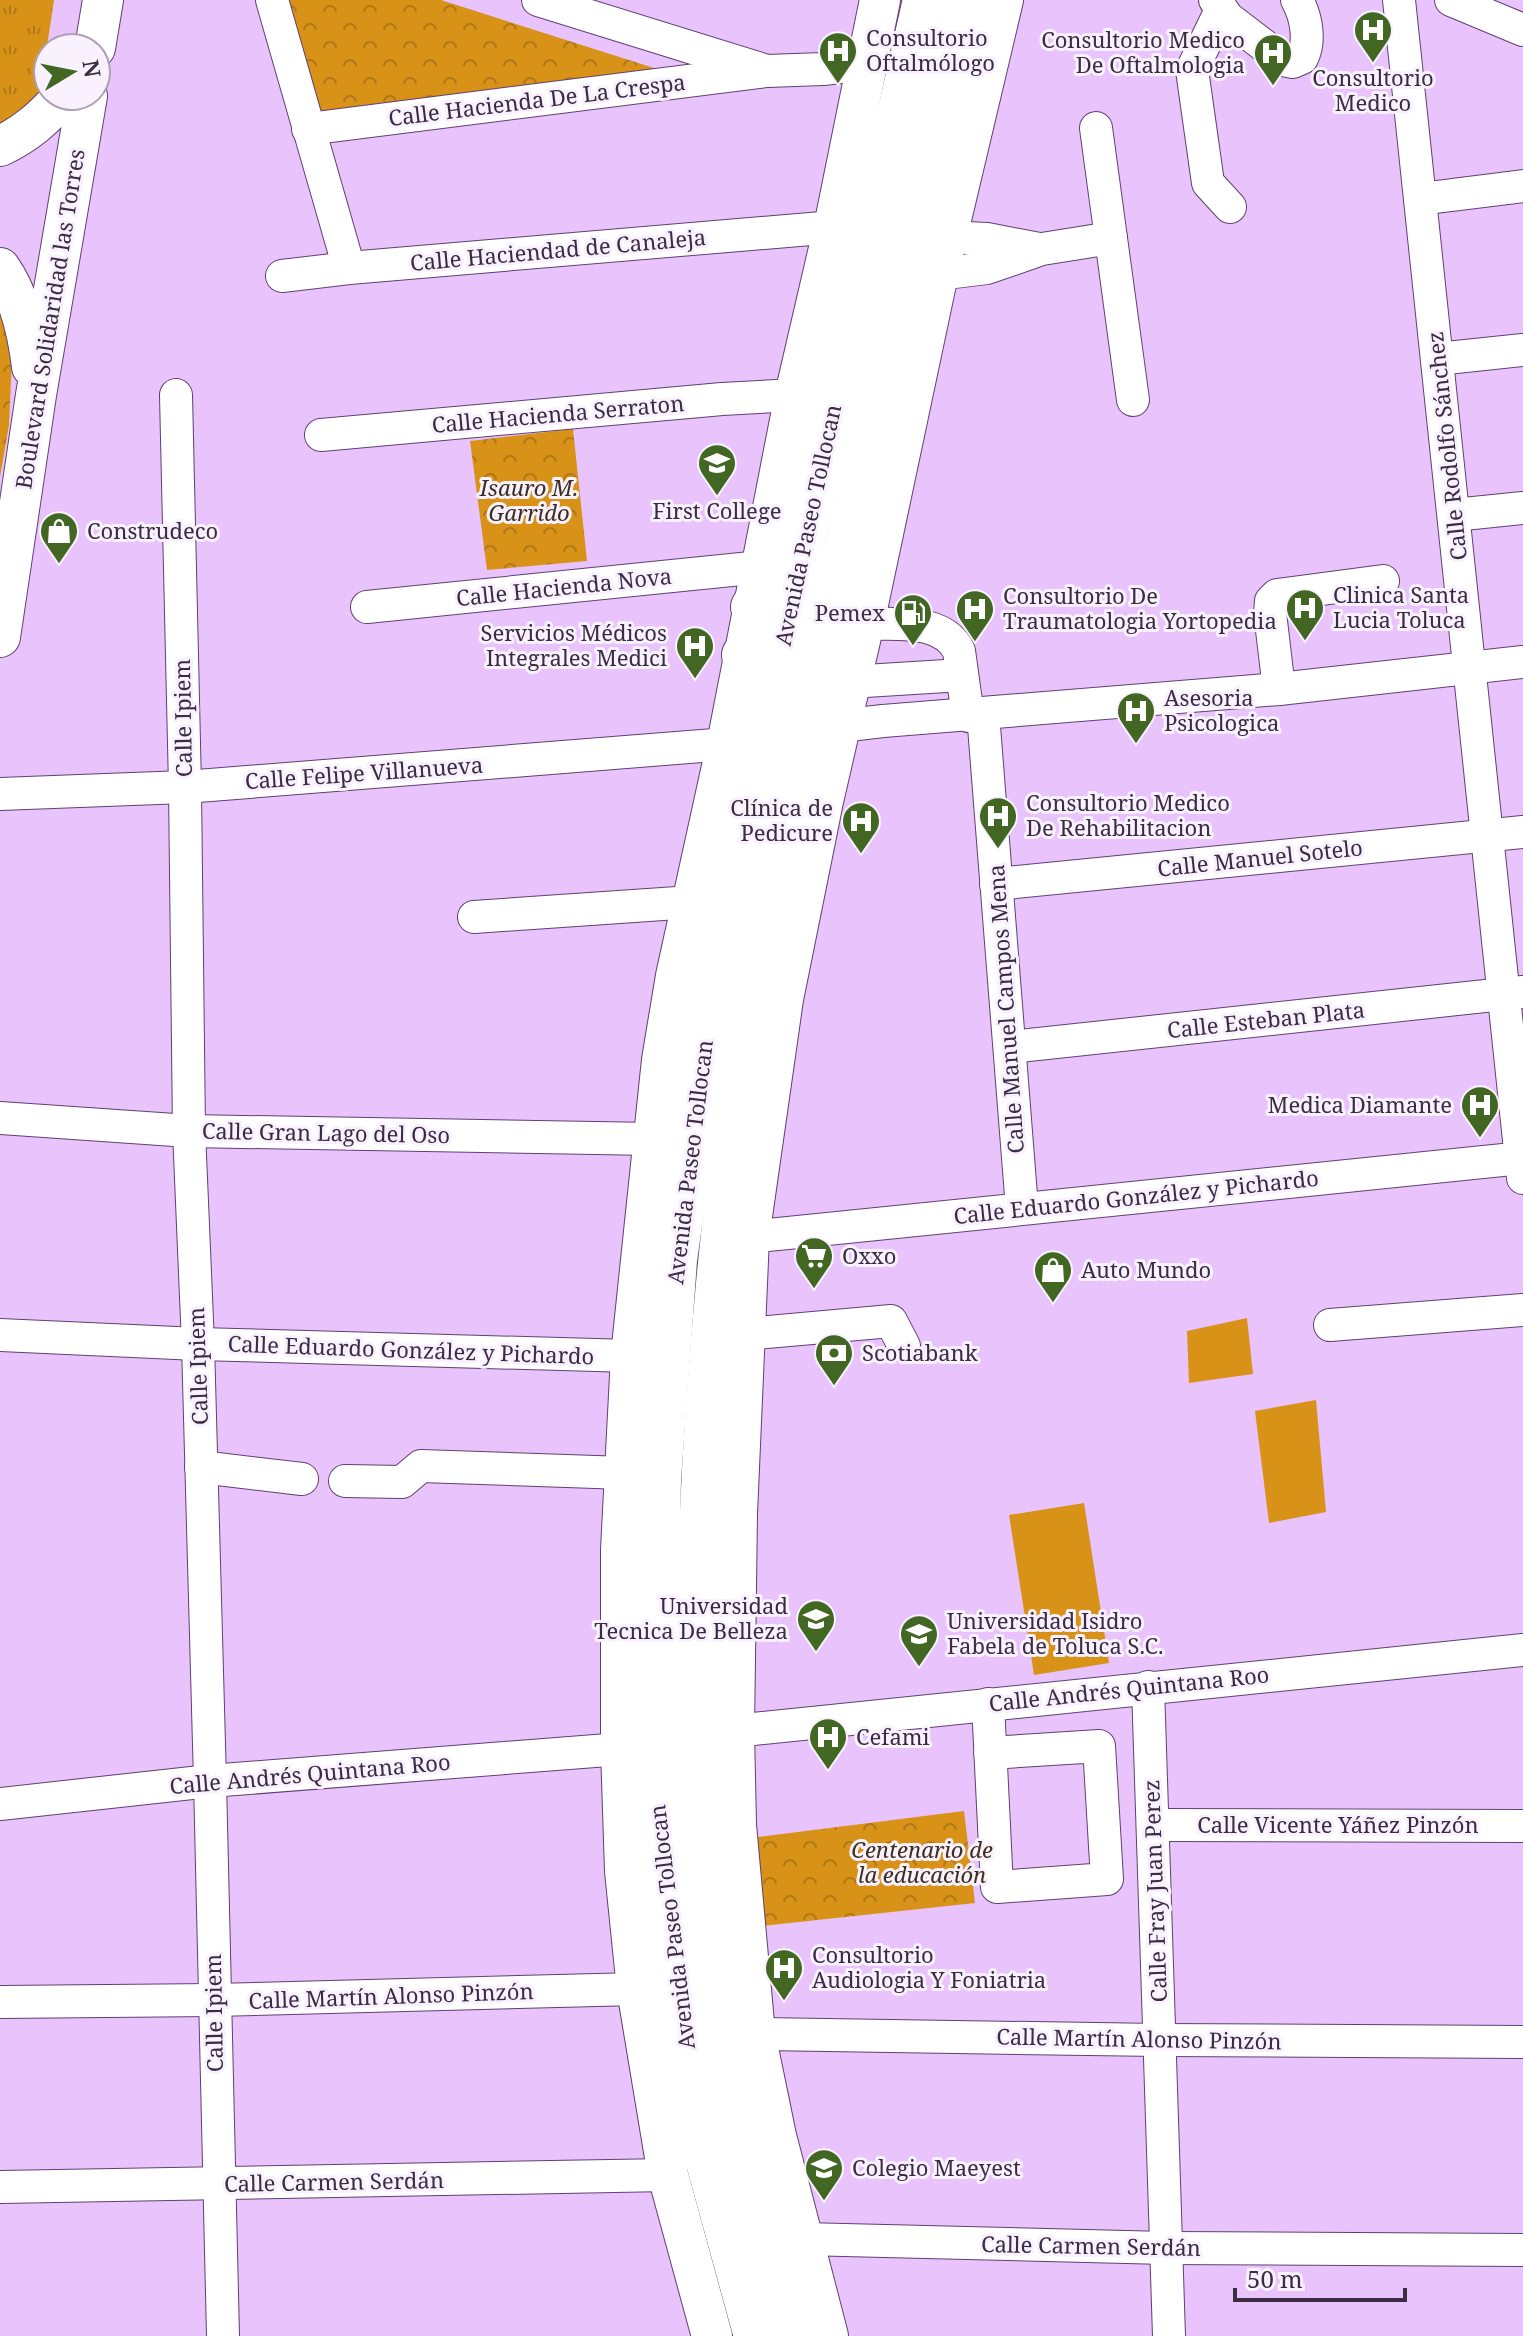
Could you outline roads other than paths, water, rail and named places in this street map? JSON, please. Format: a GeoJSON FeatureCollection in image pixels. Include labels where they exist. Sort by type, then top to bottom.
{"type":"FeatureCollection","features":[{"type":"Feature","properties":{"kind":"highway","name":"Avenida Paseo Tollocan"},"geometry":{"type":"LineString","coordinates":[[756,2336],[697,2122],[658,1853],[654,1739],[659,1480],[675,1260],[744,744],[803,540],[925,0]]}},
{"type":"Feature","properties":{"kind":"highway","name":"Avenida Paseo Tollocan"},"geometry":{"type":"LineString","coordinates":[[792,2336],[735,2113],[714,2004],[702,1893],[697,1776],[698,1636],[702,1495],[720,1254],[751,1022],[776,869],[968,0]]}},
{"type":"Feature","properties":{"kind":"highway"},"geometry":{"type":"LineString","coordinates":[[757,587],[803,540]]}},
{"type":"Feature","properties":{"kind":"highway"},"geometry":{"type":"LineString","coordinates":[[838,587],[851,675]]}},
{"type":"Feature","properties":{"kind":"highway"},"geometry":{"type":"LineString","coordinates":[[744,655],[744,744]]}},
{"type":"Feature","properties":{"kind":"highway"},"geometry":{"type":"LineString","coordinates":[[776,869],[823,801]]}},
{"type":"Feature","properties":{"kind":"main road"},"geometry":{"type":"LineString","coordinates":[[98,32],[103,0]]}},
{"type":"Feature","properties":{"kind":"main road","name":"Avenida Paseo Tollocan"},"geometry":{"type":"LineString","coordinates":[[744,655],[795,395],[834,227],[880,0]]}},
{"type":"Feature","properties":{"kind":"main road"},"geometry":{"type":"LineString","coordinates":[[828,2336],[776,2136],[755,2034],[736,1825],[737,1514],[749,1237],[783,999],[823,801],[942,256],[1003,0]]}},
{"type":"Feature","properties":{"kind":"main road"},"geometry":{"type":"LineString","coordinates":[[985,84],[1028,0]]}},
{"type":"Feature","properties":{"kind":"main road"},"geometry":{"type":"LineString","coordinates":[[0,146],[27,132],[49,112]]}},
{"type":"Feature","properties":{"kind":"main road","name":"Boulevard Solidaridad las Torres"},"geometry":{"type":"LineString","coordinates":[[0,637],[36,395],[84,112]]}},
{"type":"Feature","properties":{"kind":"main road"},"geometry":{"type":"LineString","coordinates":[[0,268],[17,298],[36,395]]}},
{"type":"Feature","properties":{"kind":"main road","name":"Avenida Paseo Tollocan"},"geometry":{"type":"LineString","coordinates":[[712,2336],[668,2175],[637,1989],[625,1871],[621,1749],[621,1550],[631,1356],[662,1060],[692,902],[744,744]]}},
{"type":"Feature","properties":{"kind":"street"},"geometry":{"type":"LineString","coordinates":[[272,0],[349,268]]}},
{"type":"Feature","properties":{"kind":"street"},"geometry":{"type":"LineString","coordinates":[[538,0],[767,71]]}},
{"type":"Feature","properties":{"kind":"street"},"geometry":{"type":"LineString","coordinates":[[1218,5],[1228,18],[1283,60],[1293,62],[1302,58],[1307,48],[1307,36],[1297,0]]}},
{"type":"Feature","properties":{"kind":"street","name":"Calle Rodolfo Sánchez"},"geometry":{"type":"LineString","coordinates":[[1399,0],[1488,835],[1514,993],[1522,1165]]}},
{"type":"Feature","properties":{"kind":"street"},"geometry":{"type":"LineString","coordinates":[[1451,0],[1523,30]]}},
{"type":"Feature","properties":{"kind":"street"},"geometry":{"type":"LineString","coordinates":[[1218,5],[1192,70],[1208,183],[1230,207]]}},
{"type":"Feature","properties":{"kind":"street","name":"Calle Hacienda De La Crespa"},"geometry":{"type":"LineString","coordinates":[[308,129],[767,71],[866,64]]}},
{"type":"Feature","properties":{"kind":"street"},"geometry":{"type":"LineString","coordinates":[[1096,128],[1133,400]]}},
{"type":"Feature","properties":{"kind":"street"},"geometry":{"type":"LineString","coordinates":[[1420,199],[1523,186]]}},
{"type":"Feature","properties":{"kind":"street","name":"Calle Haciendad de Canaleja"},"geometry":{"type":"LineString","coordinates":[[282,276],[834,227]]}},
{"type":"Feature","properties":{"kind":"street"},"geometry":{"type":"LineString","coordinates":[[942,256],[987,268],[1042,249],[1111,238]]}},
{"type":"Feature","properties":{"kind":"street"},"geometry":{"type":"LineString","coordinates":[[1437,359],[1523,350]]}},
{"type":"Feature","properties":{"kind":"street","name":"Calle Ipiem"},"geometry":{"type":"LineString","coordinates":[[176,395],[189,1131],[198,1344],[223,2336]]}},
{"type":"Feature","properties":{"kind":"street","name":"Calle Hacienda Serraton"},"geometry":{"type":"LineString","coordinates":[[321,435],[707,400],[795,395]]}},
{"type":"Feature","properties":{"kind":"street"},"geometry":{"type":"LineString","coordinates":[[1454,515],[1523,508]]}},
{"type":"Feature","properties":{"kind":"street"},"geometry":{"type":"LineString","coordinates":[[1279,689],[1271,601],[1277,595],[1383,581]]}},
{"type":"Feature","properties":{"kind":"street","name":"Calle Hacienda Nova"},"geometry":{"type":"LineString","coordinates":[[367,607],[757,587]]}},
{"type":"Feature","properties":{"kind":"street","name":"Calle Manuel Campos Mena"},"geometry":{"type":"LineString","coordinates":[[864,623],[922,626],[946,634],[959,651],[962,675],[976,715],[996,884],[1022,1208]]}},
{"type":"Feature","properties":{"kind":"street"},"geometry":{"type":"LineString","coordinates":[[840,726],[1279,689],[1523,662]]}},
{"type":"Feature","properties":{"kind":"street"},"geometry":{"type":"LineString","coordinates":[[851,675],[962,675]]}},
{"type":"Feature","properties":{"kind":"street","name":"Calle Felipe Villanueva"},"geometry":{"type":"LineString","coordinates":[[0,794],[185,787],[744,744]]}},
{"type":"Feature","properties":{"kind":"street","name":"Calle Manuel Sotelo"},"geometry":{"type":"LineString","coordinates":[[996,884],[1523,832]]}},
{"type":"Feature","properties":{"kind":"street"},"geometry":{"type":"LineString","coordinates":[[474,917],[692,902]]}},
{"type":"Feature","properties":{"kind":"street","name":"Calle Esteban Plata"},"geometry":{"type":"LineString","coordinates":[[1010,1047],[1514,993]]}},
{"type":"Feature","properties":{"kind":"street","name":"Calle Gran Lago del Oso"},"geometry":{"type":"LineString","coordinates":[[0,1118],[189,1131],[653,1139]]}},
{"type":"Feature","properties":{"kind":"street","name":"Calle Eduardo González y Pichardo"},"geometry":{"type":"LineString","coordinates":[[749,1237],[1022,1208],[1522,1165]]}},
{"type":"Feature","properties":{"kind":"street"},"geometry":{"type":"LineString","coordinates":[[1330,1325],[1523,1310]]}},
{"type":"Feature","properties":{"kind":"street"},"geometry":{"type":"LineString","coordinates":[[745,1334],[891,1321],[904,1346]]}},
{"type":"Feature","properties":{"kind":"street","name":"Calle Eduardo González y Pichardo"},"geometry":{"type":"LineString","coordinates":[[0,1335],[198,1344],[631,1356]]}},
{"type":"Feature","properties":{"kind":"street"},"geometry":{"type":"LineString","coordinates":[[345,1481],[402,1482],[421,1466],[625,1473]]}},
{"type":"Feature","properties":{"kind":"street"},"geometry":{"type":"LineString","coordinates":[[201,1467],[302,1479]]}},
{"type":"Feature","properties":{"kind":"street","name":"Calle Andrés Quintana Roo"},"geometry":{"type":"LineString","coordinates":[[734,1731],[1523,1650]]}},
{"type":"Feature","properties":{"kind":"street","name":"Calle Fray Juan Perez"},"geometry":{"type":"LineString","coordinates":[[1148,1687],[1169,2336]]}},
{"type":"Feature","properties":{"kind":"street"},"geometry":{"type":"LineString","coordinates":[[988,1704],[990,1753],[997,1887],[1107,1879],[1099,1746],[990,1753]]}},
{"type":"Feature","properties":{"kind":"street","name":"Calle Andrés Quintana Roo"},"geometry":{"type":"LineString","coordinates":[[0,1804],[210,1781],[621,1749]]}},
{"type":"Feature","properties":{"kind":"street","name":"Calle Vicente Yáñez Pinzón"},"geometry":{"type":"LineString","coordinates":[[1153,1825],[1523,1826]]}},
{"type":"Feature","properties":{"kind":"street","name":"Calle Martín Alonso Pinzón"},"geometry":{"type":"LineString","coordinates":[[0,2002],[637,1989]]}},
{"type":"Feature","properties":{"kind":"street","name":"Calle Martín Alonso Pinzón"},"geometry":{"type":"LineString","coordinates":[[755,2034],[1523,2042]]}},
{"type":"Feature","properties":{"kind":"street","name":"Calle Carmen Serdán"},"geometry":{"type":"LineString","coordinates":[[0,2187],[668,2175]]}},
{"type":"Feature","properties":{"kind":"street","name":"Calle Carmen Serdán"},"geometry":{"type":"LineString","coordinates":[[803,2239],[1166,2248],[1523,2250]]}},
{"type":"Feature","properties":{"kind":"place","name":"Consultorio Medico"},"geometry":{"type":"Point","coordinates":[1373,64]}},
{"type":"Feature","properties":{"kind":"place","name":"Consultorio Oftalmólogo"},"geometry":{"type":"Point","coordinates":[838,85]}},
{"type":"Feature","properties":{"kind":"place","name":"Consultorio Medico De Oftalmologia"},"geometry":{"type":"Point","coordinates":[1273,87]}},
{"type":"Feature","properties":{"kind":"place","name":"First College"},"geometry":{"type":"Point","coordinates":[717,497]}},
{"type":"Feature","properties":{"kind":"place","name":"Construdeco"},"geometry":{"type":"Point","coordinates":[59,565]}},
{"type":"Feature","properties":{"kind":"place","name":"Clinica Santa Lucia Toluca"},"geometry":{"type":"Point","coordinates":[1305,642]}},
{"type":"Feature","properties":{"kind":"place","name":"Consultorio De Traumatologia Yortopedia"},"geometry":{"type":"Point","coordinates":[975,643]}},
{"type":"Feature","properties":{"kind":"place","name":"Pemex"},"geometry":{"type":"Point","coordinates":[913,647]}},
{"type":"Feature","properties":{"kind":"place","name":"Servicios Médicos Integrales Medici"},"geometry":{"type":"Point","coordinates":[695,680]}},
{"type":"Feature","properties":{"kind":"place","name":"Asesoria Psicologica"},"geometry":{"type":"Point","coordinates":[1136,745]}},
{"type":"Feature","properties":{"kind":"place","name":"Consultorio Medico De Rehabilitacion"},"geometry":{"type":"Point","coordinates":[998,850]}},
{"type":"Feature","properties":{"kind":"place","name":"Clínica de Pedicure"},"geometry":{"type":"Point","coordinates":[861,855]}},
{"type":"Feature","properties":{"kind":"place","name":"Medica Diamante"},"geometry":{"type":"Point","coordinates":[1480,1139]}},
{"type":"Feature","properties":{"kind":"place","name":"Oxxo"},"geometry":{"type":"Point","coordinates":[814,1290]}},
{"type":"Feature","properties":{"kind":"place","name":"Auto Mundo"},"geometry":{"type":"Point","coordinates":[1053,1304]}},
{"type":"Feature","properties":{"kind":"place","name":"Scotiabank"},"geometry":{"type":"Point","coordinates":[834,1387]}},
{"type":"Feature","properties":{"kind":"place","name":"Universidad Tecnica De Belleza"},"geometry":{"type":"Point","coordinates":[816,1653]}},
{"type":"Feature","properties":{"kind":"place","name":"Universidad Isidro Fabela de Toluca S.C."},"geometry":{"type":"Point","coordinates":[919,1668]}},
{"type":"Feature","properties":{"kind":"place","name":"Cefami"},"geometry":{"type":"Point","coordinates":[828,1771]}},
{"type":"Feature","properties":{"kind":"place","name":"Consultorio Audiologia Y Foniatria"},"geometry":{"type":"Point","coordinates":[784,2002]}},
{"type":"Feature","properties":{"kind":"place","name":"Colegio Maeyest"},"geometry":{"type":"Point","coordinates":[824,2202]}},
{"type":"Feature","properties":{"kind":"park label","name":"Isauro M. Garrido"},"geometry":{"type":"Point","coordinates":[529,500]}},
{"type":"Feature","properties":{"kind":"park label","name":"Centenario de la educación"},"geometry":{"type":"Point","coordinates":[922,1862]}}]}
